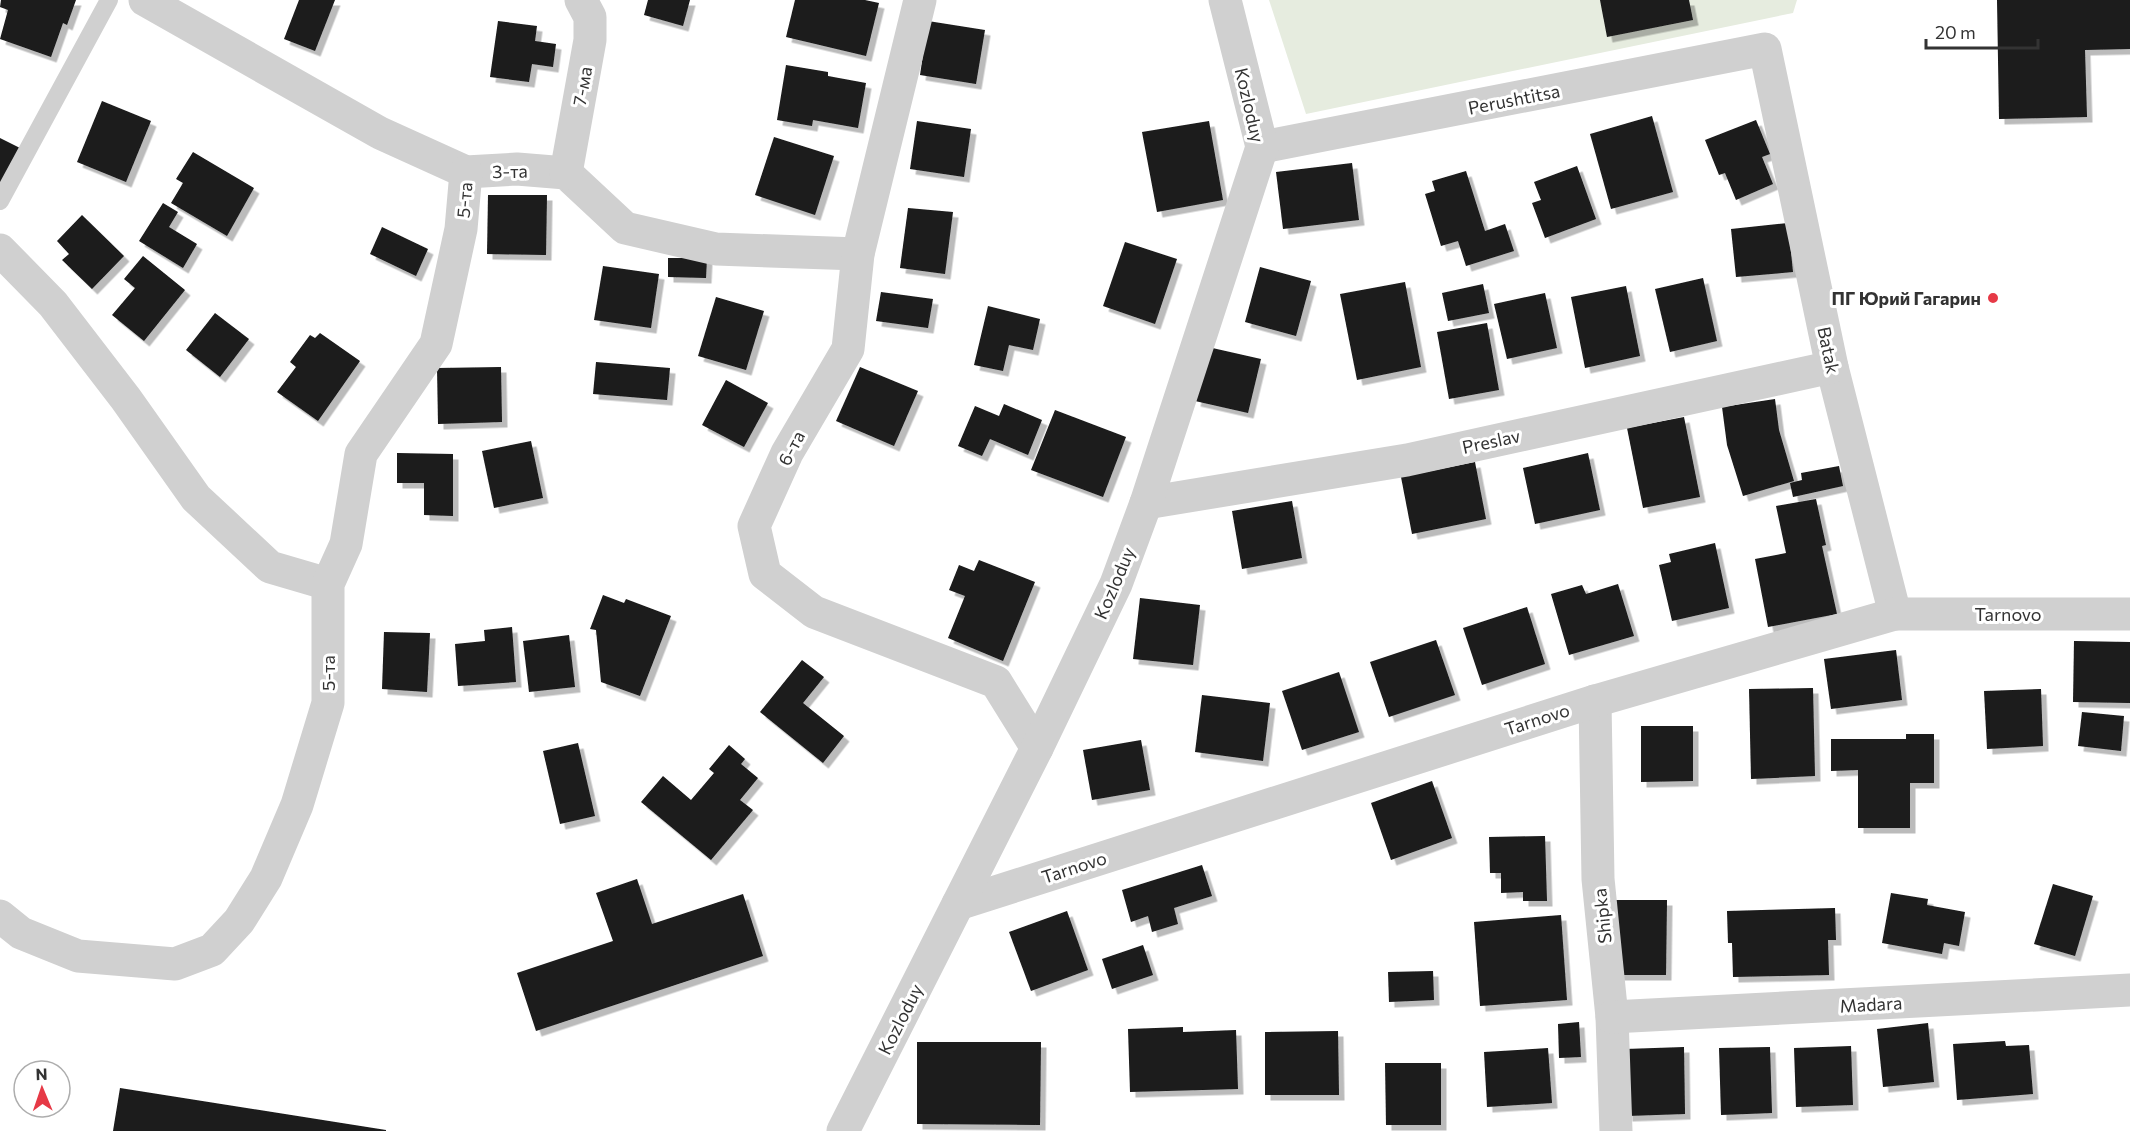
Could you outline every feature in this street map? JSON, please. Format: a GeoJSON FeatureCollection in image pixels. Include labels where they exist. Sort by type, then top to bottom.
{"type":"FeatureCollection","features":[{"type":"Feature","properties":{"kind":"street","name":"3-та"},"geometry":{"type":"LineString","coordinates":[[145,0],[380,133],[466,172],[517,169],[566,173]]}},
{"type":"Feature","properties":{"kind":"street","name":"7-ма"},"geometry":{"type":"LineString","coordinates":[[566,173],[590,40],[590,17],[581,0]]}},
{"type":"Feature","properties":{"kind":"street","name":"6-та"},"geometry":{"type":"LineString","coordinates":[[920,0],[858,254],[848,349],[787,453],[754,526],[765,574],[814,612],[996,682],[1037,748]]}},
{"type":"Feature","properties":{"kind":"street","name":"Kozloduy"},"geometry":{"type":"LineString","coordinates":[[843,1131],[1037,748],[1116,584],[1146,503],[1262,147],[1225,0]]}},
{"type":"Feature","properties":{"kind":"street","name":"Perushtitsa"},"geometry":{"type":"LineString","coordinates":[[1262,147],[1765,49]]}},
{"type":"Feature","properties":{"kind":"street","name":"Batak"},"geometry":{"type":"LineString","coordinates":[[1765,49],[1832,367],[1895,614]]}},
{"type":"Feature","properties":{"kind":"street","name":"5-та"},"geometry":{"type":"LineString","coordinates":[[0,916],[21,933],[78,956],[175,964],[212,950],[239,921],[266,878],[297,805],[328,703],[328,584],[346,544],[361,454],[435,344],[461,229],[466,172]]}},
{"type":"Feature","properties":{"kind":"street"},"geometry":{"type":"LineString","coordinates":[[566,173],[625,228],[716,249],[858,254]]}},
{"type":"Feature","properties":{"kind":"street"},"geometry":{"type":"LineString","coordinates":[[0,250],[53,304],[126,399],[196,498],[270,567],[328,584]]}},
{"type":"Feature","properties":{"kind":"street","name":"Preslav"},"geometry":{"type":"LineString","coordinates":[[1146,503],[1407,460],[1832,367]]}},
{"type":"Feature","properties":{"kind":"street","name":"Tarnovo"},"geometry":{"type":"LineString","coordinates":[[958,904],[1595,701],[1895,614],[2130,614]]}},
{"type":"Feature","properties":{"kind":"street","name":"Shipka"},"geometry":{"type":"LineString","coordinates":[[1595,701],[1598,879],[1612,1017],[1616,1131]]}},
{"type":"Feature","properties":{"kind":"street","name":"Madara"},"geometry":{"type":"LineString","coordinates":[[1612,1017],[2130,990]]}},
{"type":"Feature","properties":{"kind":"lane"},"geometry":{"type":"LineString","coordinates":[[0,201],[109,0]]}},
{"type":"Feature","properties":{"kind":"shaded area"},"geometry":{"type":"Polygon","coordinates":[[[1269,0],[1797,0],[1793,13],[1306,114],[1269,0]]]}},
{"type":"Feature","properties":{"kind":"building"},"geometry":{"type":"Polygon","coordinates":[[[1,0],[76,0],[67,25],[63,23],[51,57],[0,39],[8,10],[0,7],[1,0]]]}},
{"type":"Feature","properties":{"kind":"building"},"geometry":{"type":"Polygon","coordinates":[[[299,0],[335,0],[315,51],[284,39],[299,0]]]}},
{"type":"Feature","properties":{"kind":"building"},"geometry":{"type":"Polygon","coordinates":[[[648,0],[690,0],[683,26],[644,15],[648,0]]]}},
{"type":"Feature","properties":{"kind":"building"},"geometry":{"type":"Polygon","coordinates":[[[795,0],[865,0],[879,3],[866,56],[786,37],[795,0]]]}},
{"type":"Feature","properties":{"kind":"building"},"geometry":{"type":"Polygon","coordinates":[[[1600,0],[1689,0],[1693,20],[1607,37],[1600,0]]]}},
{"type":"Feature","properties":{"kind":"building"},"geometry":{"type":"Polygon","coordinates":[[[1997,0],[2130,0],[2130,49],[2085,50],[2087,117],[1999,119],[1997,0]]]}},
{"type":"Feature","properties":{"kind":"building"},"geometry":{"type":"Polygon","coordinates":[[[498,21],[537,26],[535,41],[556,44],[553,67],[532,64],[529,82],[490,77],[498,21]]]}},
{"type":"Feature","properties":{"kind":"building"},"geometry":{"type":"Polygon","coordinates":[[[928,21],[985,30],[976,84],[920,75],[928,21]]]}},
{"type":"Feature","properties":{"kind":"building"},"geometry":{"type":"Polygon","coordinates":[[[786,65],[828,72],[828,76],[866,83],[858,128],[813,120],[812,126],[777,120],[786,65]]]}},
{"type":"Feature","properties":{"kind":"building"},"geometry":{"type":"Polygon","coordinates":[[[102,101],[151,121],[126,182],[77,162],[102,101]]]}},
{"type":"Feature","properties":{"kind":"building"},"geometry":{"type":"Polygon","coordinates":[[[1652,116],[1673,192],[1611,209],[1590,134],[1652,116]]]}},
{"type":"Feature","properties":{"kind":"building"},"geometry":{"type":"Polygon","coordinates":[[[1756,120],[1770,154],[1762,157],[1773,184],[1736,200],[1725,173],[1719,175],[1705,140],[1756,120]]]}},
{"type":"Feature","properties":{"kind":"building"},"geometry":{"type":"Polygon","coordinates":[[[917,121],[971,129],[964,177],[910,169],[917,121]]]}},
{"type":"Feature","properties":{"kind":"building"},"geometry":{"type":"Polygon","coordinates":[[[1209,121],[1223,200],[1157,212],[1142,132],[1209,121]]]}},
{"type":"Feature","properties":{"kind":"building"},"geometry":{"type":"Polygon","coordinates":[[[774,137],[834,156],[815,215],[755,195],[774,137]]]}},
{"type":"Feature","properties":{"kind":"building"},"geometry":{"type":"Polygon","coordinates":[[[0,138],[22,149],[0,192],[0,138]]]}},
{"type":"Feature","properties":{"kind":"building"},"geometry":{"type":"Polygon","coordinates":[[[193,152],[254,188],[227,236],[171,203],[183,183],[176,179],[193,152]]]}},
{"type":"Feature","properties":{"kind":"building"},"geometry":{"type":"Polygon","coordinates":[[[1352,163],[1359,220],[1283,229],[1276,172],[1352,163]]]}},
{"type":"Feature","properties":{"kind":"building"},"geometry":{"type":"Polygon","coordinates":[[[1577,166],[1596,219],[1545,238],[1532,203],[1541,200],[1534,182],[1577,166]]]}},
{"type":"Feature","properties":{"kind":"building"},"geometry":{"type":"Polygon","coordinates":[[[1466,171],[1485,231],[1505,224],[1514,251],[1466,266],[1458,241],[1441,246],[1425,194],[1435,191],[1432,181],[1466,171]]]}},
{"type":"Feature","properties":{"kind":"building"},"geometry":{"type":"Polygon","coordinates":[[[488,195],[547,195],[546,255],[487,254],[488,195]]]}},
{"type":"Feature","properties":{"kind":"building"},"geometry":{"type":"Polygon","coordinates":[[[163,203],[178,212],[169,227],[197,244],[183,268],[139,241],[163,203]]]}},
{"type":"Feature","properties":{"kind":"building"},"geometry":{"type":"Polygon","coordinates":[[[908,208],[953,212],[945,274],[900,268],[908,208]]]}},
{"type":"Feature","properties":{"kind":"building"},"geometry":{"type":"Polygon","coordinates":[[[82,215],[124,256],[92,289],[62,260],[69,254],[57,241],[82,215]]]}},
{"type":"Feature","properties":{"kind":"building"},"geometry":{"type":"Polygon","coordinates":[[[1788,223],[1793,272],[1736,277],[1731,229],[1788,223]]]}},
{"type":"Feature","properties":{"kind":"building"},"geometry":{"type":"Polygon","coordinates":[[[382,227],[428,249],[416,276],[370,254],[382,227]]]}},
{"type":"Feature","properties":{"kind":"building"},"geometry":{"type":"Polygon","coordinates":[[[1125,242],[1177,259],[1155,324],[1103,306],[1125,242]]]}},
{"type":"Feature","properties":{"kind":"building"},"geometry":{"type":"Polygon","coordinates":[[[143,256],[185,290],[144,341],[112,315],[135,288],[124,279],[143,256]]]}},
{"type":"Feature","properties":{"kind":"building"},"geometry":{"type":"Polygon","coordinates":[[[668,258],[707,258],[706,278],[668,277],[668,258]]]}},
{"type":"Feature","properties":{"kind":"building"},"geometry":{"type":"Polygon","coordinates":[[[603,266],[659,274],[651,328],[594,320],[603,266]]]}},
{"type":"Feature","properties":{"kind":"building"},"geometry":{"type":"Polygon","coordinates":[[[1260,267],[1311,281],[1296,336],[1245,322],[1260,267]]]}},
{"type":"Feature","properties":{"kind":"building"},"geometry":{"type":"Polygon","coordinates":[[[1703,278],[1717,341],[1670,352],[1655,289],[1703,278]]]}},
{"type":"Feature","properties":{"kind":"building"},"geometry":{"type":"Polygon","coordinates":[[[1405,282],[1421,367],[1357,380],[1340,294],[1405,282]]]}},
{"type":"Feature","properties":{"kind":"building"},"geometry":{"type":"Polygon","coordinates":[[[1483,284],[1489,313],[1448,321],[1442,293],[1483,284]]]}},
{"type":"Feature","properties":{"kind":"building"},"geometry":{"type":"Polygon","coordinates":[[[1626,286],[1640,356],[1585,368],[1571,297],[1626,286]]]}},
{"type":"Feature","properties":{"kind":"building"},"geometry":{"type":"Polygon","coordinates":[[[881,292],[933,299],[928,328],[876,321],[881,292]]]}},
{"type":"Feature","properties":{"kind":"building"},"geometry":{"type":"Polygon","coordinates":[[[1545,293],[1557,348],[1507,359],[1494,304],[1545,293]]]}},
{"type":"Feature","properties":{"kind":"building"},"geometry":{"type":"Polygon","coordinates":[[[716,297],[764,311],[746,370],[698,356],[716,297]]]}},
{"type":"Feature","properties":{"kind":"building"},"geometry":{"type":"Polygon","coordinates":[[[988,306],[1040,319],[1033,350],[1009,345],[1003,371],[974,365],[988,306]]]}},
{"type":"Feature","properties":{"kind":"building"},"geometry":{"type":"Polygon","coordinates":[[[215,313],[249,339],[220,377],[186,350],[215,313]]]}},
{"type":"Feature","properties":{"kind":"building"},"geometry":{"type":"Polygon","coordinates":[[[1487,323],[1499,390],[1449,399],[1437,332],[1487,323]]]}},
{"type":"Feature","properties":{"kind":"building"},"geometry":{"type":"Polygon","coordinates":[[[320,333],[360,361],[318,421],[277,392],[296,367],[290,362],[310,335],[315,338],[320,333]]]}},
{"type":"Feature","properties":{"kind":"building"},"geometry":{"type":"Polygon","coordinates":[[[1208,347],[1261,359],[1248,413],[1195,401],[1208,347]]]}},
{"type":"Feature","properties":{"kind":"building"},"geometry":{"type":"Polygon","coordinates":[[[596,362],[670,368],[667,400],[593,394],[596,362]]]}},
{"type":"Feature","properties":{"kind":"building"},"geometry":{"type":"Polygon","coordinates":[[[501,367],[502,422],[438,424],[437,368],[501,367]]]}},
{"type":"Feature","properties":{"kind":"building"},"geometry":{"type":"Polygon","coordinates":[[[860,367],[918,391],[894,446],[836,421],[860,367]]]}},
{"type":"Feature","properties":{"kind":"building"},"geometry":{"type":"Polygon","coordinates":[[[726,380],[768,403],[744,447],[702,425],[726,380]]]}},
{"type":"Feature","properties":{"kind":"building"},"geometry":{"type":"Polygon","coordinates":[[[1775,399],[1779,430],[1794,481],[1743,496],[1727,445],[1722,407],[1775,399]]]}},
{"type":"Feature","properties":{"kind":"building"},"geometry":{"type":"Polygon","coordinates":[[[1004,404],[1042,420],[1028,455],[990,439],[982,456],[958,446],[975,406],[999,416],[1004,404]]]}},
{"type":"Feature","properties":{"kind":"building"},"geometry":{"type":"Polygon","coordinates":[[[1055,410],[1126,437],[1103,497],[1031,470],[1055,410]]]}},
{"type":"Feature","properties":{"kind":"building"},"geometry":{"type":"Polygon","coordinates":[[[1684,417],[1700,497],[1643,508],[1627,428],[1684,417]]]}},
{"type":"Feature","properties":{"kind":"building"},"geometry":{"type":"Polygon","coordinates":[[[531,441],[543,498],[494,508],[482,451],[531,441]]]}},
{"type":"Feature","properties":{"kind":"building"},"geometry":{"type":"Polygon","coordinates":[[[397,453],[453,454],[453,516],[424,515],[424,483],[397,483],[397,453]]]}},
{"type":"Feature","properties":{"kind":"building"},"geometry":{"type":"Polygon","coordinates":[[[1588,453],[1600,510],[1535,524],[1523,468],[1588,453]]]}},
{"type":"Feature","properties":{"kind":"building"},"geometry":{"type":"Polygon","coordinates":[[[1475,462],[1486,519],[1412,534],[1401,477],[1475,462]]]}},
{"type":"Feature","properties":{"kind":"building"},"geometry":{"type":"Polygon","coordinates":[[[1839,466],[1843,486],[1793,497],[1790,483],[1802,480],[1801,473],[1839,466]]]}},
{"type":"Feature","properties":{"kind":"building"},"geometry":{"type":"Polygon","coordinates":[[[1816,499],[1826,545],[1822,546],[1837,614],[1768,627],[1755,559],[1786,553],[1776,506],[1816,499]]]}},
{"type":"Feature","properties":{"kind":"building"},"geometry":{"type":"Polygon","coordinates":[[[1292,501],[1302,558],[1242,569],[1232,511],[1292,501]]]}},
{"type":"Feature","properties":{"kind":"building"},"geometry":{"type":"Polygon","coordinates":[[[1715,543],[1729,608],[1672,621],[1659,565],[1671,562],[1669,554],[1715,543]]]}},
{"type":"Feature","properties":{"kind":"building"},"geometry":{"type":"Polygon","coordinates":[[[979,560],[1035,582],[1003,661],[948,638],[965,596],[949,590],[959,565],[974,571],[979,560]]]}},
{"type":"Feature","properties":{"kind":"building"},"geometry":{"type":"Polygon","coordinates":[[[1618,584],[1634,636],[1569,655],[1551,594],[1582,585],[1586,594],[1618,584]]]}},
{"type":"Feature","properties":{"kind":"building"},"geometry":{"type":"Polygon","coordinates":[[[603,595],[624,603],[626,599],[671,616],[640,696],[601,682],[596,630],[590,629],[603,595]]]}},
{"type":"Feature","properties":{"kind":"building"},"geometry":{"type":"Polygon","coordinates":[[[1140,598],[1200,605],[1193,665],[1133,659],[1140,598]]]}},
{"type":"Feature","properties":{"kind":"building"},"geometry":{"type":"Polygon","coordinates":[[[1527,607],[1545,664],[1482,685],[1463,628],[1527,607]]]}},
{"type":"Feature","properties":{"kind":"building"},"geometry":{"type":"Polygon","coordinates":[[[512,627],[516,682],[458,686],[455,644],[485,641],[484,630],[512,627]]]}},
{"type":"Feature","properties":{"kind":"building"},"geometry":{"type":"Polygon","coordinates":[[[384,632],[430,633],[427,692],[382,689],[384,632]]]}},
{"type":"Feature","properties":{"kind":"building"},"geometry":{"type":"Polygon","coordinates":[[[569,635],[575,687],[529,692],[523,641],[569,635]]]}},
{"type":"Feature","properties":{"kind":"building"},"geometry":{"type":"Polygon","coordinates":[[[1436,640],[1455,695],[1389,717],[1370,662],[1436,640]]]}},
{"type":"Feature","properties":{"kind":"building"},"geometry":{"type":"Polygon","coordinates":[[[2074,641],[2130,642],[2130,703],[2073,702],[2074,641]]]}},
{"type":"Feature","properties":{"kind":"building"},"geometry":{"type":"Polygon","coordinates":[[[1896,650],[1902,700],[1831,709],[1824,659],[1896,650]]]}},
{"type":"Feature","properties":{"kind":"building"},"geometry":{"type":"Polygon","coordinates":[[[802,660],[824,677],[803,703],[844,736],[823,763],[760,712],[802,660]]]}},
{"type":"Feature","properties":{"kind":"building"},"geometry":{"type":"Polygon","coordinates":[[[1339,672],[1359,732],[1302,750],[1282,691],[1339,672]]]}},
{"type":"Feature","properties":{"kind":"building"},"geometry":{"type":"Polygon","coordinates":[[[1813,688],[1815,776],[1751,779],[1749,689],[1813,688]]]}},
{"type":"Feature","properties":{"kind":"building"},"geometry":{"type":"Polygon","coordinates":[[[2041,689],[2043,746],[1987,749],[1984,691],[2041,689]]]}},
{"type":"Feature","properties":{"kind":"building"},"geometry":{"type":"Polygon","coordinates":[[[1202,695],[1270,703],[1263,761],[1195,752],[1202,695]]]}},
{"type":"Feature","properties":{"kind":"building"},"geometry":{"type":"Polygon","coordinates":[[[2082,712],[2124,716],[2121,751],[2078,746],[2082,712]]]}},
{"type":"Feature","properties":{"kind":"building"},"geometry":{"type":"Polygon","coordinates":[[[1641,726],[1693,726],[1693,781],[1641,782],[1641,726]]]}},
{"type":"Feature","properties":{"kind":"building"},"geometry":{"type":"Polygon","coordinates":[[[1906,734],[1934,734],[1934,783],[1910,783],[1910,828],[1858,828],[1858,770],[1831,771],[1831,739],[1906,739],[1906,734]]]}},
{"type":"Feature","properties":{"kind":"building"},"geometry":{"type":"Polygon","coordinates":[[[1141,740],[1150,790],[1092,800],[1083,750],[1141,740]]]}},
{"type":"Feature","properties":{"kind":"building"},"geometry":{"type":"Polygon","coordinates":[[[578,743],[595,816],[560,824],[543,751],[578,743]]]}},
{"type":"Feature","properties":{"kind":"building"},"geometry":{"type":"Polygon","coordinates":[[[729,745],[745,759],[741,764],[758,778],[740,800],[753,810],[711,860],[641,802],[663,776],[691,800],[714,773],[709,769],[729,745]]]}},
{"type":"Feature","properties":{"kind":"building"},"geometry":{"type":"Polygon","coordinates":[[[1432,781],[1452,838],[1391,860],[1371,803],[1432,781]]]}},
{"type":"Feature","properties":{"kind":"building"},"geometry":{"type":"Polygon","coordinates":[[[1545,836],[1547,901],[1523,901],[1523,892],[1501,893],[1501,873],[1490,873],[1489,837],[1545,836]]]}},
{"type":"Feature","properties":{"kind":"building"},"geometry":{"type":"Polygon","coordinates":[[[1202,865],[1212,896],[1174,908],[1178,924],[1152,932],[1148,916],[1131,922],[1122,890],[1202,865]]]}},
{"type":"Feature","properties":{"kind":"building"},"geometry":{"type":"Polygon","coordinates":[[[637,879],[652,924],[743,894],[763,956],[536,1031],[517,973],[613,941],[596,893],[637,879]]]}},
{"type":"Feature","properties":{"kind":"building"},"geometry":{"type":"Polygon","coordinates":[[[2053,884],[2093,896],[2075,956],[2034,944],[2053,884]]]}},
{"type":"Feature","properties":{"kind":"building"},"geometry":{"type":"Polygon","coordinates":[[[1891,893],[1928,899],[1927,905],[1965,912],[1959,946],[1944,943],[1942,954],[1882,943],[1891,893]]]}},
{"type":"Feature","properties":{"kind":"building"},"geometry":{"type":"Polygon","coordinates":[[[1616,900],[1667,900],[1666,975],[1615,975],[1616,900]]]}},
{"type":"Feature","properties":{"kind":"building"},"geometry":{"type":"Polygon","coordinates":[[[1835,908],[1836,940],[1828,940],[1829,975],[1733,977],[1732,943],[1728,943],[1727,911],[1835,908]]]}},
{"type":"Feature","properties":{"kind":"building"},"geometry":{"type":"Polygon","coordinates":[[[1067,911],[1088,970],[1031,991],[1009,932],[1067,911]]]}},
{"type":"Feature","properties":{"kind":"building"},"geometry":{"type":"Polygon","coordinates":[[[1561,915],[1567,1000],[1480,1006],[1474,922],[1561,915]]]}},
{"type":"Feature","properties":{"kind":"building"},"geometry":{"type":"Polygon","coordinates":[[[1143,945],[1153,975],[1112,989],[1102,959],[1143,945]]]}},
{"type":"Feature","properties":{"kind":"building"},"geometry":{"type":"Polygon","coordinates":[[[1433,971],[1434,1000],[1389,1002],[1388,972],[1433,971]]]}},
{"type":"Feature","properties":{"kind":"building"},"geometry":{"type":"Polygon","coordinates":[[[1579,1022],[1581,1057],[1559,1058],[1558,1024],[1579,1022]]]}},
{"type":"Feature","properties":{"kind":"building"},"geometry":{"type":"Polygon","coordinates":[[[1928,1023],[1934,1082],[1883,1087],[1877,1029],[1928,1023]]]}},
{"type":"Feature","properties":{"kind":"building"},"geometry":{"type":"Polygon","coordinates":[[[1183,1027],[1183,1032],[1236,1030],[1238,1089],[1130,1092],[1128,1029],[1183,1027]]]}},
{"type":"Feature","properties":{"kind":"building"},"geometry":{"type":"Polygon","coordinates":[[[1338,1031],[1339,1095],[1265,1095],[1265,1032],[1338,1031]]]}},
{"type":"Feature","properties":{"kind":"building"},"geometry":{"type":"Polygon","coordinates":[[[2005,1041],[2006,1046],[2029,1045],[2033,1094],[1957,1100],[1953,1044],[2005,1041]]]}},
{"type":"Feature","properties":{"kind":"building"},"geometry":{"type":"Polygon","coordinates":[[[917,1042],[1041,1042],[1040,1125],[917,1124],[917,1042]]]}},
{"type":"Feature","properties":{"kind":"building"},"geometry":{"type":"Polygon","coordinates":[[[1851,1046],[1853,1105],[1796,1107],[1794,1048],[1851,1046]]]}},
{"type":"Feature","properties":{"kind":"building"},"geometry":{"type":"Polygon","coordinates":[[[1684,1047],[1685,1114],[1627,1116],[1625,1049],[1684,1047]]]}},
{"type":"Feature","properties":{"kind":"building"},"geometry":{"type":"Polygon","coordinates":[[[1770,1047],[1772,1113],[1721,1115],[1719,1048],[1770,1047]]]}},
{"type":"Feature","properties":{"kind":"building"},"geometry":{"type":"Polygon","coordinates":[[[1548,1048],[1552,1103],[1487,1107],[1484,1052],[1548,1048]]]}},
{"type":"Feature","properties":{"kind":"building"},"geometry":{"type":"Polygon","coordinates":[[[1385,1063],[1441,1063],[1441,1125],[1386,1125],[1385,1063]]]}},
{"type":"Feature","properties":{"kind":"building"},"geometry":{"type":"Polygon","coordinates":[[[120,1088],[386,1130],[386,1131],[113,1131],[120,1088]]]}},
{"type":"Feature","properties":{"kind":"place","name":"ПГ Юрий Гагарин"},"geometry":{"type":"Point","coordinates":[1993,298]}}]}
